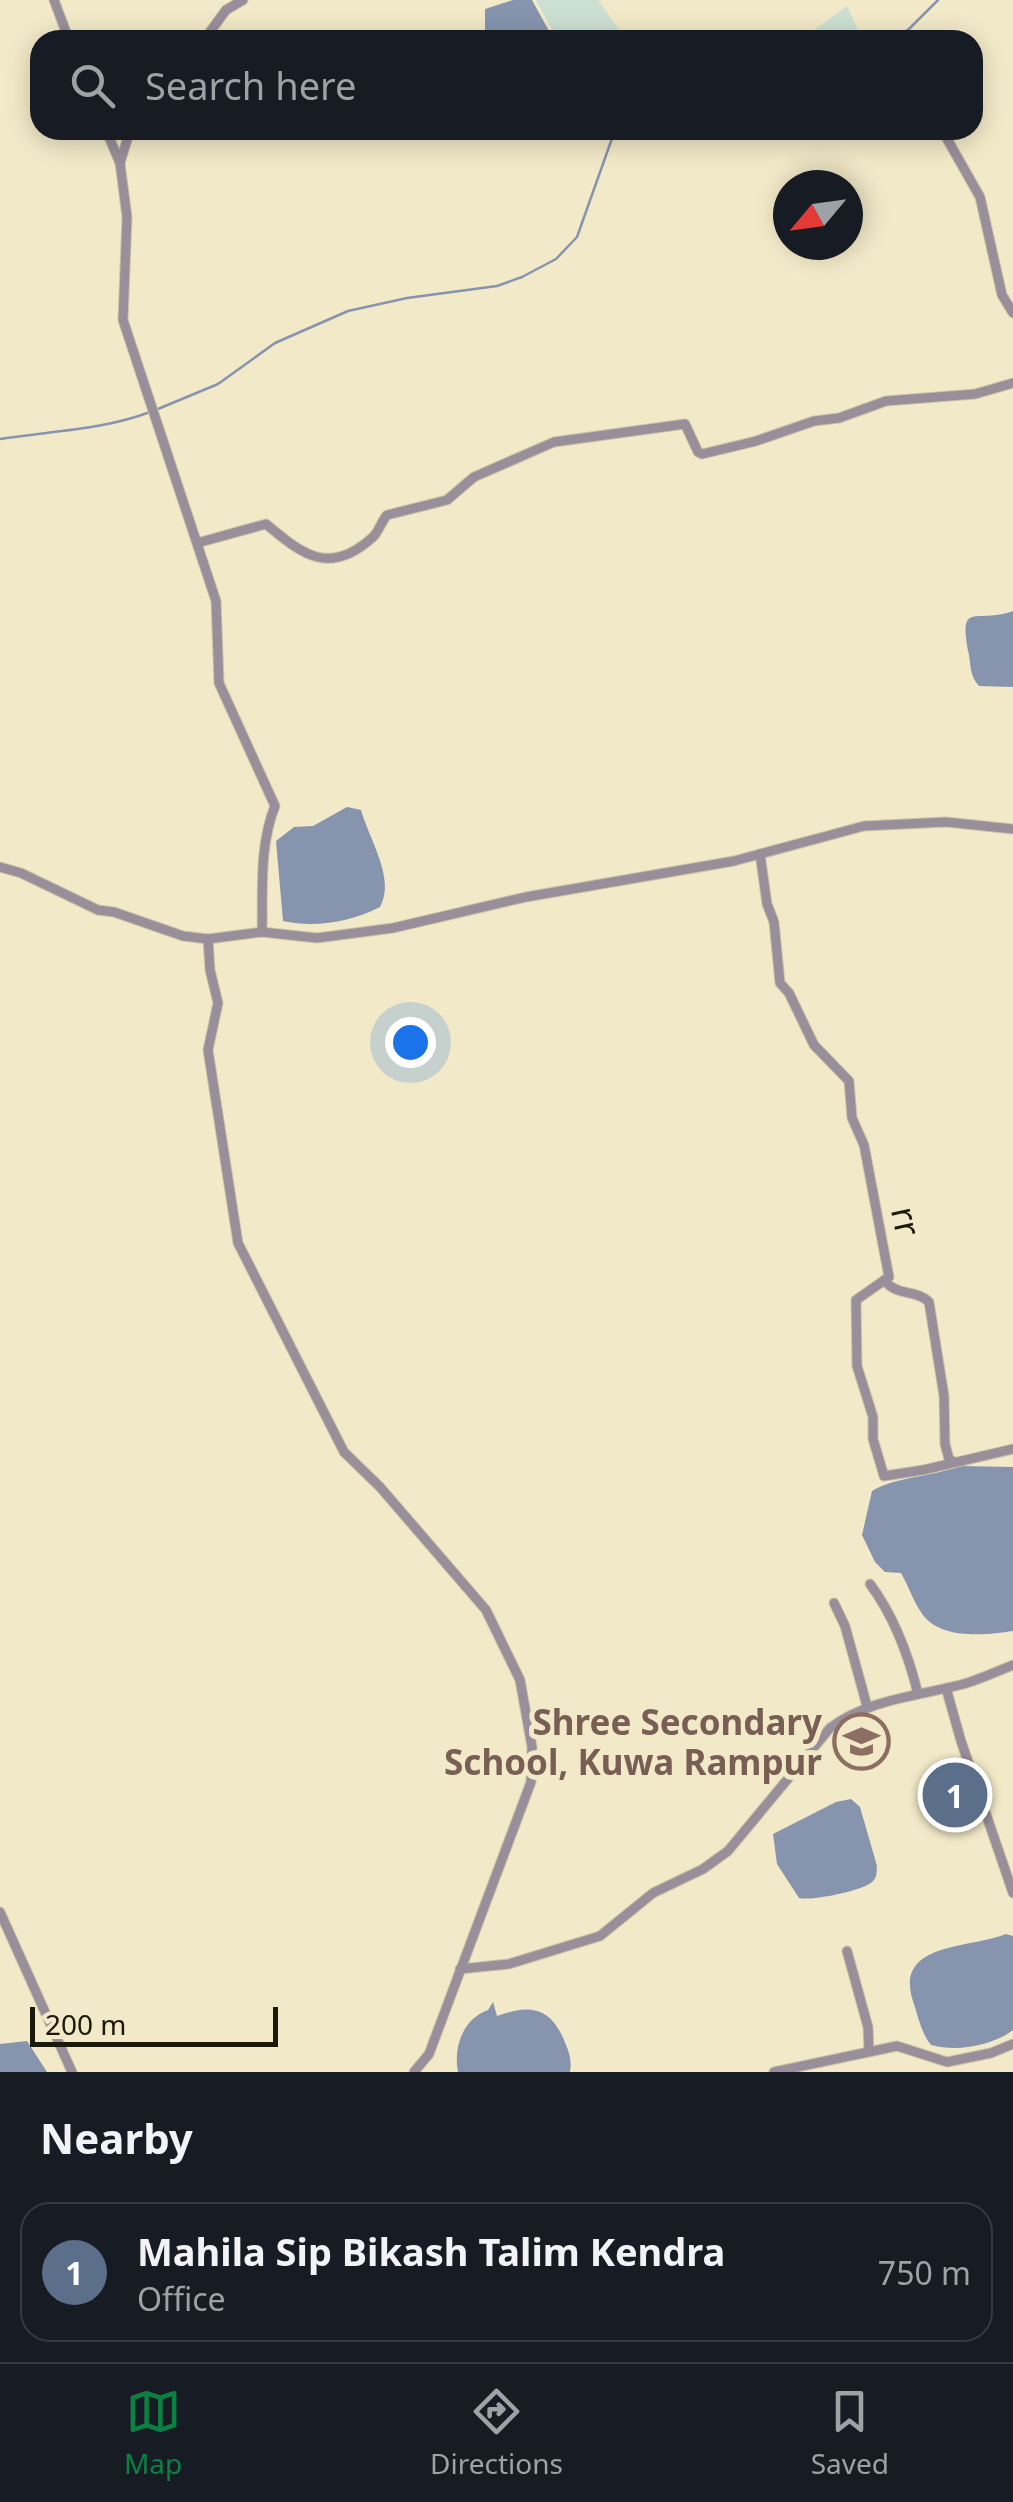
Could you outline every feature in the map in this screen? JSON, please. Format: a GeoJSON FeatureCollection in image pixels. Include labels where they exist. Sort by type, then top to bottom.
{"type":"FeatureCollection","features":[{"type":"Feature","properties":{"kind":"street"},"geometry":{"type":"LineString","coordinates":[[54,0],[65,30]]}},
{"type":"Feature","properties":{"kind":"street"},"geometry":{"type":"LineString","coordinates":[[211,30],[226,10],[243,0]]}},
{"type":"Feature","properties":{"kind":"street"},"geometry":{"type":"LineString","coordinates":[[110,140],[120,163],[127,217],[123,320],[216,601],[219,683],[275,806],[264,852],[262,932]]}},
{"type":"Feature","properties":{"kind":"street"},"geometry":{"type":"LineString","coordinates":[[120,163],[127,140]]}},
{"type":"Feature","properties":{"kind":"street"},"geometry":{"type":"LineString","coordinates":[[948,140],[980,196],[1002,295],[1013,313]]}},
{"type":"Feature","properties":{"kind":"street"},"geometry":{"type":"LineString","coordinates":[[197,543],[266,524],[302,554],[338,557],[376,534],[387,515],[447,500],[474,477],[554,442],[685,424],[702,454],[814,421],[839,418],[886,401],[974,394],[1013,383]]}},
{"type":"Feature","properties":{"kind":"street"},"geometry":{"type":"LineString","coordinates":[[0,867],[98,910],[182,936],[208,939],[262,932],[317,938],[393,928],[526,897],[760,854],[864,826],[946,822],[1013,829]]}},
{"type":"Feature","properties":{"kind":"street","name":"rr"},"geometry":{"type":"LineString","coordinates":[[760,854],[766,904],[774,922],[780,983],[814,1045],[849,1081],[852,1118],[864,1145],[889,1268],[884,1280],[856,1300],[854,1338],[857,1366],[873,1418],[873,1439],[884,1476],[1013,1449]]}},
{"type":"Feature","properties":{"kind":"street"},"geometry":{"type":"LineString","coordinates":[[208,939],[218,1003],[208,1050],[238,1243],[344,1452],[380,1487],[486,1610],[520,1680],[532,1747],[531,1782],[429,2054],[414,2072]]}},
{"type":"Feature","properties":{"kind":"street"},"geometry":{"type":"LineString","coordinates":[[884,1280],[896,1292],[924,1296],[929,1302],[944,1396],[944,1444],[949,1460],[954,1462]]}},
{"type":"Feature","properties":{"kind":"street"},"geometry":{"type":"LineString","coordinates":[[870,1584],[910,1664],[918,1694]]}},
{"type":"Feature","properties":{"kind":"street"},"geometry":{"type":"LineString","coordinates":[[834,1604],[845,1626],[867,1706]]}},
{"type":"Feature","properties":{"kind":"street"},"geometry":{"type":"LineString","coordinates":[[460,1969],[510,1964],[600,1936],[653,1894],[703,1869],[728,1850],[830,1728],[867,1706],[946,1688],[1013,1665]]}},
{"type":"Feature","properties":{"kind":"street"},"geometry":{"type":"LineString","coordinates":[[946,1688],[1013,1893]]}},
{"type":"Feature","properties":{"kind":"street"},"geometry":{"type":"LineString","coordinates":[[0,1912],[72,2072]]}},
{"type":"Feature","properties":{"kind":"street"},"geometry":{"type":"LineString","coordinates":[[847,1951],[868,2027],[869,2052]]}},
{"type":"Feature","properties":{"kind":"street"},"geometry":{"type":"LineString","coordinates":[[774,2072],[904,2046],[947,2062],[1013,2044]]}},
{"type":"Feature","properties":{"kind":"green space"},"geometry":{"type":"Polygon","coordinates":[[[536,0],[598,0],[619,30],[552,30],[536,0]]]}},
{"type":"Feature","properties":{"kind":"green space"},"geometry":{"type":"Polygon","coordinates":[[[847,6],[858,30],[814,30],[847,6]]]}},
{"type":"Feature","properties":{"kind":"water"},"geometry":{"type":"Polygon","coordinates":[[[513,0],[532,0],[548,30],[485,30],[485,9],[513,0]]]}},
{"type":"Feature","properties":{"kind":"water"},"geometry":{"type":"Polygon","coordinates":[[[1013,611],[1013,687],[979,686],[974,679],[966,637],[968,620],[1013,611]]]}},
{"type":"Feature","properties":{"kind":"water"},"geometry":{"type":"Polygon","coordinates":[[[347,807],[361,810],[380,859],[385,884],[380,907],[333,922],[283,921],[276,841],[294,827],[313,826],[347,807]]]}},
{"type":"Feature","properties":{"kind":"water"},"geometry":{"type":"Polygon","coordinates":[[[960,1466],[1013,1467],[1013,1631],[965,1634],[931,1623],[901,1573],[885,1572],[875,1562],[862,1535],[872,1491],[960,1466]]]}},
{"type":"Feature","properties":{"kind":"water"},"geometry":{"type":"Polygon","coordinates":[[[851,1799],[860,1807],[877,1866],[875,1878],[848,1892],[799,1898],[777,1864],[773,1834],[836,1802],[851,1799]]]}},
{"type":"Feature","properties":{"kind":"water"},"geometry":{"type":"Polygon","coordinates":[[[1006,1934],[1013,1936],[1013,2030],[974,2046],[931,2045],[913,2001],[910,1982],[914,1968],[939,1951],[1006,1934]]]}},
{"type":"Feature","properties":{"kind":"water"},"geometry":{"type":"Polygon","coordinates":[[[493,2002],[497,2016],[529,2010],[552,2021],[569,2052],[570,2072],[458,2072],[457,2053],[466,2027],[493,2002]]]}},
{"type":"Feature","properties":{"kind":"water"},"geometry":{"type":"Polygon","coordinates":[[[27,2041],[47,2072],[0,2072],[0,2044],[27,2041]]]}},
{"type":"Feature","properties":{"kind":"waterway"},"geometry":{"type":"LineString","coordinates":[[908,30],[938,0]]}},
{"type":"Feature","properties":{"kind":"waterway"},"geometry":{"type":"LineString","coordinates":[[158,409],[218,384],[275,343],[348,311],[407,298],[497,286],[556,259],[577,237],[611,140]]}},
{"type":"Feature","properties":{"kind":"waterway"},"geometry":{"type":"LineString","coordinates":[[0,439],[95,426],[150,412]]}},
{"type":"Feature","properties":{"kind":"place","name":"Shree Secondary School, Kuwa Rampur"},"geometry":{"type":"Point","coordinates":[861,1741]}},
{"type":"Feature","properties":{"kind":"place","name":"Mahila Sip Bikash Talim Kendra"},"geometry":{"type":"Point","coordinates":[955,1795]}}]}
